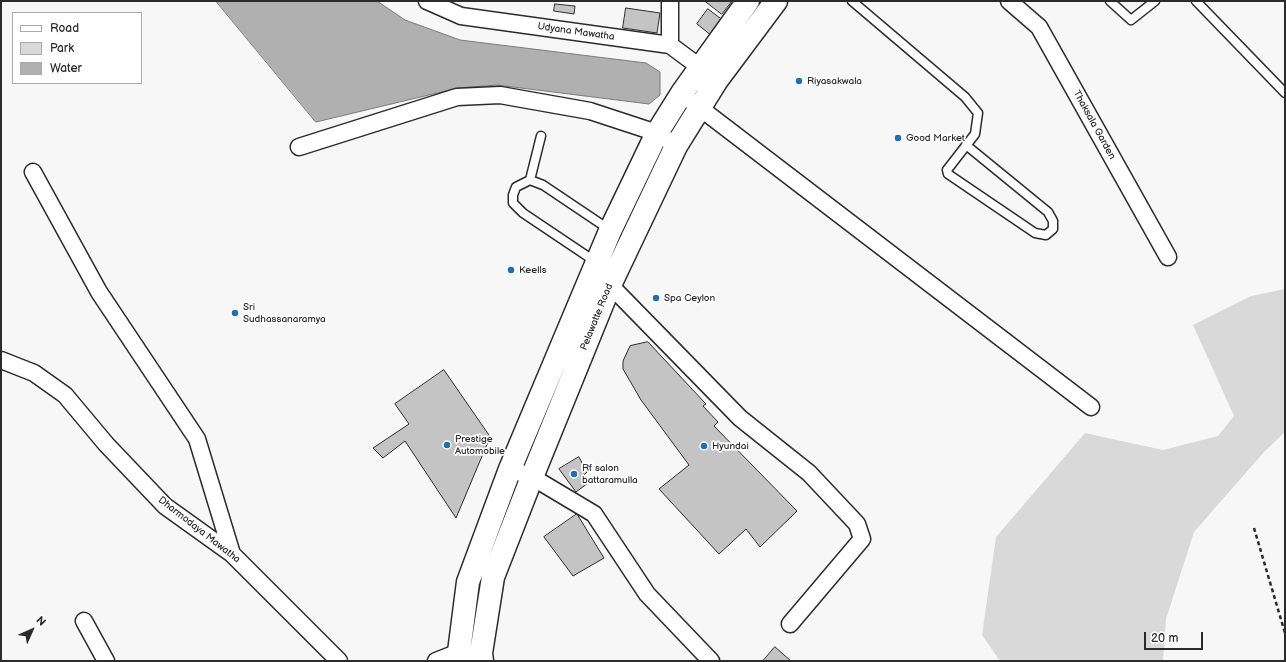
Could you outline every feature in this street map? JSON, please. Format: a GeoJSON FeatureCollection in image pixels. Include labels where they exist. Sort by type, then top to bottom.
{"type":"FeatureCollection","features":[{"type":"Feature","properties":{"kind":"main road","name":"Pelawatte Road"},"geometry":{"type":"LineString","coordinates":[[460,657],[468,582],[510,468],[610,231],[657,133],[682,93],[748,1]]}},
{"type":"Feature","properties":{"kind":"main road","name":"Pelawatte Road"},"geometry":{"type":"LineString","coordinates":[[481,657],[493,577],[610,285],[676,146],[717,80],[776,1]]}},
{"type":"Feature","properties":{"kind":"street","name":"Udyana Mawatha"},"geometry":{"type":"LineString","coordinates":[[427,1],[461,16],[670,45],[717,80]]}},
{"type":"Feature","properties":{"kind":"street"},"geometry":{"type":"LineString","coordinates":[[670,1],[670,45]]}},
{"type":"Feature","properties":{"kind":"street","name":"Thaksala Garden"},"geometry":{"type":"LineString","coordinates":[[1009,1],[1039,27],[1168,257]]}},
{"type":"Feature","properties":{"kind":"street"},"geometry":{"type":"LineString","coordinates":[[682,93],[1091,407]]}},
{"type":"Feature","properties":{"kind":"street"},"geometry":{"type":"LineString","coordinates":[[299,147],[456,97],[500,95],[582,110],[657,133],[676,146]]}},
{"type":"Feature","properties":{"kind":"street"},"geometry":{"type":"LineString","coordinates":[[33,172],[99,292],[197,439],[232,554]]}},
{"type":"Feature","properties":{"kind":"street"},"geometry":{"type":"LineString","coordinates":[[610,285],[740,418],[808,474],[856,524],[862,539],[790,624]]}},
{"type":"Feature","properties":{"kind":"street","name":"Dharmodaya Mawatha"},"geometry":{"type":"LineString","coordinates":[[1,360],[34,373],[65,396],[106,444],[165,506],[232,554],[339,661]]}},
{"type":"Feature","properties":{"kind":"street"},"geometry":{"type":"LineString","coordinates":[[510,468],[532,477],[594,514],[647,594],[711,661]]}},
{"type":"Feature","properties":{"kind":"street"},"geometry":{"type":"LineString","coordinates":[[84,621],[106,661]]}},
{"type":"Feature","properties":{"kind":"street"},"geometry":{"type":"LineString","coordinates":[[436,661],[460,657],[481,657]]}},
{"type":"Feature","properties":{"kind":"lane"},"geometry":{"type":"LineString","coordinates":[[852,1],[965,97],[978,113],[975,134],[966,145],[947,170],[948,174],[1035,233],[1046,235],[1053,229],[1053,221],[1048,212],[966,145]]}},
{"type":"Feature","properties":{"kind":"lane"},"geometry":{"type":"LineString","coordinates":[[1110,1],[1131,20],[1155,1]]}},
{"type":"Feature","properties":{"kind":"lane"},"geometry":{"type":"LineString","coordinates":[[1196,1],[1285,93]]}},
{"type":"Feature","properties":{"kind":"lane"},"geometry":{"type":"LineString","coordinates":[[530,180],[540,136]]}},
{"type":"Feature","properties":{"kind":"lane"},"geometry":{"type":"LineString","coordinates":[[597,263],[523,213],[513,203],[516,186],[530,180],[543,185],[610,231]]}},
{"type":"Feature","properties":{"kind":"path"},"geometry":{"type":"LineString","coordinates":[[1254,528],[1285,633]]}},
{"type":"Feature","properties":{"kind":"green space"},"geometry":{"type":"Polygon","coordinates":[[[1285,289],[1285,432],[1264,452],[1194,532],[1166,619],[1163,661],[1000,661],[982,635],[996,537],[1085,433],[1163,450],[1218,436],[1234,416],[1193,325],[1251,296],[1285,289]]]}},
{"type":"Feature","properties":{"kind":"water"},"geometry":{"type":"Polygon","coordinates":[[[216,1],[377,1],[405,20],[460,40],[646,63],[660,72],[660,95],[649,104],[497,85],[458,88],[316,122],[216,1]]]}},
{"type":"Feature","properties":{"kind":"building"},"geometry":{"type":"Polygon","coordinates":[[[705,1],[732,1],[722,14],[705,1]]]}},
{"type":"Feature","properties":{"kind":"building"},"geometry":{"type":"Polygon","coordinates":[[[555,4],[575,6],[574,14],[554,11],[555,4]]]}},
{"type":"Feature","properties":{"kind":"building"},"geometry":{"type":"Polygon","coordinates":[[[626,8],[660,13],[657,33],[623,28],[626,8]]]}},
{"type":"Feature","properties":{"kind":"building"},"geometry":{"type":"Polygon","coordinates":[[[708,9],[724,21],[712,36],[697,24],[708,9]]]}},
{"type":"Feature","properties":{"kind":"building","name":"Hyundai"},"geometry":{"type":"Polygon","coordinates":[[[648,342],[706,404],[703,406],[718,422],[714,426],[797,511],[760,547],[746,529],[719,554],[659,489],[689,465],[641,400],[623,369],[623,361],[630,346],[648,342]]]}},
{"type":"Feature","properties":{"kind":"building","name":"Prestige Automobile"},"geometry":{"type":"Polygon","coordinates":[[[444,370],[491,438],[456,518],[405,441],[383,458],[373,448],[409,424],[395,404],[444,370]]]}},
{"type":"Feature","properties":{"kind":"building","name":"Rf salon battaramulla"},"geometry":{"type":"Polygon","coordinates":[[[579,457],[587,472],[583,476],[588,483],[576,492],[559,469],[579,457]]]}},
{"type":"Feature","properties":{"kind":"building"},"geometry":{"type":"Polygon","coordinates":[[[577,514],[604,558],[573,576],[544,537],[577,514]]]}},
{"type":"Feature","properties":{"kind":"building"},"geometry":{"type":"Polygon","coordinates":[[[775,647],[791,661],[763,661],[775,647]]]}},
{"type":"Feature","properties":{"kind":"place","name":"Riyasakwala"},"geometry":{"type":"Point","coordinates":[799,81]}},
{"type":"Feature","properties":{"kind":"place","name":"Good Market"},"geometry":{"type":"Point","coordinates":[898,138]}},
{"type":"Feature","properties":{"kind":"place","name":"Keells"},"geometry":{"type":"Point","coordinates":[511,270]}},
{"type":"Feature","properties":{"kind":"place","name":"Spa Ceylon"},"geometry":{"type":"Point","coordinates":[656,298]}},
{"type":"Feature","properties":{"kind":"place","name":"Sri Sudhassanaramya"},"geometry":{"type":"Point","coordinates":[235,313]}},
{"type":"Feature","properties":{"kind":"place","name":"Prestige Automobile"},"geometry":{"type":"Point","coordinates":[447,445]}},
{"type":"Feature","properties":{"kind":"place","name":"Hyundai"},"geometry":{"type":"Point","coordinates":[704,446]}},
{"type":"Feature","properties":{"kind":"place","name":"Rf salon battaramulla"},"geometry":{"type":"Point","coordinates":[574,474]}}]}
